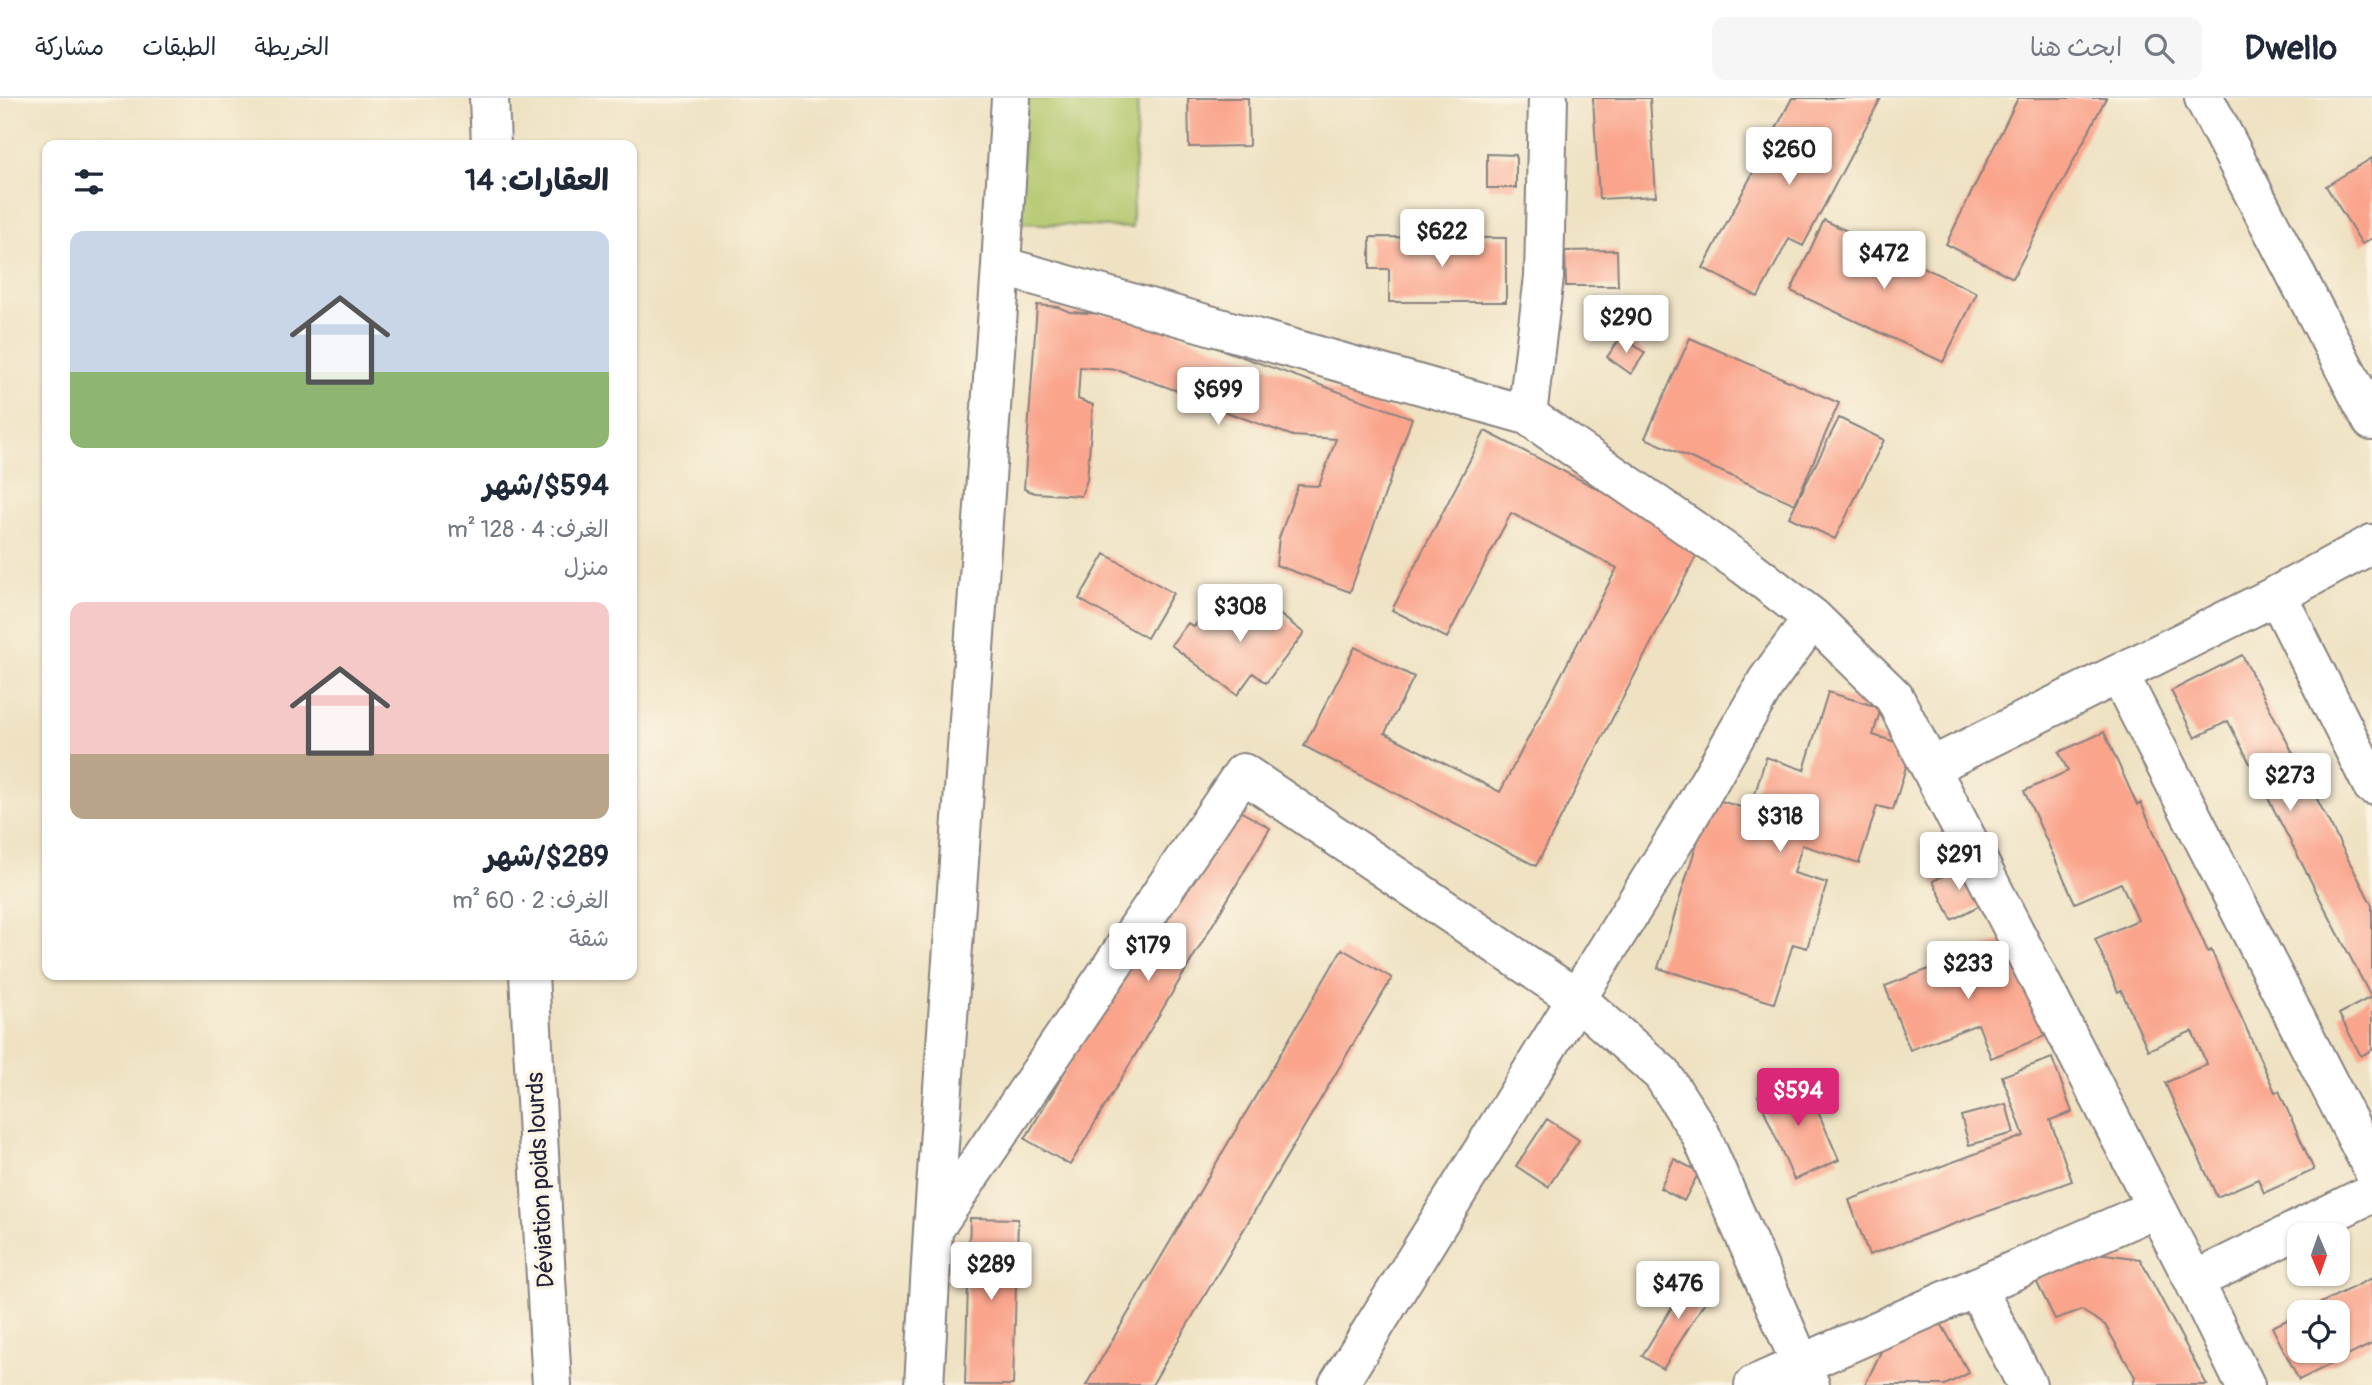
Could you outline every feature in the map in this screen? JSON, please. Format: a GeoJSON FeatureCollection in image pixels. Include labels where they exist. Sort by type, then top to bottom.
{"type":"FeatureCollection","features":[{"type":"Feature","properties":{"kind":"street"},"geometry":{"type":"LineString","coordinates":[[489,98],[491,140]]}},
{"type":"Feature","properties":{"kind":"street"},"geometry":{"type":"LineString","coordinates":[[924,1385],[1011,98]]}},
{"type":"Feature","properties":{"kind":"street"},"geometry":{"type":"LineString","coordinates":[[1527,415],[1544,277],[1548,98]]}},
{"type":"Feature","properties":{"kind":"street"},"geometry":{"type":"LineString","coordinates":[[2204,98],[2372,421]]}},
{"type":"Feature","properties":{"kind":"street"},"geometry":{"type":"LineString","coordinates":[[1001,266],[1527,415],[1744,565],[1813,618],[1894,697],[2245,1385]]}},
{"type":"Feature","properties":{"kind":"street"},"geometry":{"type":"LineString","coordinates":[[1931,767],[2277,595],[2372,544]]}},
{"type":"Feature","properties":{"kind":"street"},"geometry":{"type":"LineString","coordinates":[[2277,595],[2372,785]]}},
{"type":"Feature","properties":{"kind":"street"},"geometry":{"type":"LineString","coordinates":[[1338,1385],[1681,830],[1767,681],[1813,618]]}},
{"type":"Feature","properties":{"kind":"street"},"geometry":{"type":"LineString","coordinates":[[2119,674],[2372,1168]]}},
{"type":"Feature","properties":{"kind":"street"},"geometry":{"type":"LineString","coordinates":[[933,1230],[1243,773],[1577,999],[1662,1074],[1700,1133],[1805,1375]]}},
{"type":"Feature","properties":{"kind":"street","name":"Déviation poids lourds"},"geometry":{"type":"LineString","coordinates":[[529,980],[552,1385]]}},
{"type":"Feature","properties":{"kind":"street"},"geometry":{"type":"LineString","coordinates":[[2194,1281],[2372,1193]]}},
{"type":"Feature","properties":{"kind":"street"},"geometry":{"type":"LineString","coordinates":[[1754,1385],[1805,1375],[1976,1287],[2156,1208]]}},
{"type":"Feature","properties":{"kind":"street"},"geometry":{"type":"LineString","coordinates":[[1976,1287],[2027,1385]]}},
{"type":"Feature","properties":{"kind":"green space"},"geometry":{"type":"Polygon","coordinates":[[[1024,98],[1138,98],[1132,228],[1020,223],[1024,98]]]}},
{"type":"Feature","properties":{"kind":"building"},"geometry":{"type":"Polygon","coordinates":[[[1188,98],[1248,98],[1249,146],[1189,147],[1188,98]]]}},
{"type":"Feature","properties":{"kind":"building"},"geometry":{"type":"Polygon","coordinates":[[[1593,98],[1650,98],[1656,196],[1599,199],[1593,98]]]}},
{"type":"Feature","properties":{"kind":"building"},"geometry":{"type":"Polygon","coordinates":[[[1792,98],[1881,98],[1803,246],[1789,239],[1758,297],[1703,268],[1792,98]]]}},
{"type":"Feature","properties":{"kind":"building"},"geometry":{"type":"Polygon","coordinates":[[[2018,98],[2106,98],[2013,278],[1946,244],[2018,98]]]}},
{"type":"Feature","properties":{"kind":"building"},"geometry":{"type":"Polygon","coordinates":[[[1487,154],[1516,155],[1516,188],[1487,188],[1487,154]]]}},
{"type":"Feature","properties":{"kind":"building"},"geometry":{"type":"Polygon","coordinates":[[[2372,158],[2372,238],[2362,244],[2326,186],[2372,158]]]}},
{"type":"Feature","properties":{"kind":"building"},"geometry":{"type":"Polygon","coordinates":[[[1824,220],[1977,293],[1943,362],[1791,291],[1824,220]]]}},
{"type":"Feature","properties":{"kind":"building"},"geometry":{"type":"Polygon","coordinates":[[[1370,237],[1506,238],[1506,302],[1389,302],[1389,269],[1370,269],[1370,237]]]}},
{"type":"Feature","properties":{"kind":"building"},"geometry":{"type":"Polygon","coordinates":[[[1617,250],[1618,286],[1566,286],[1565,251],[1617,250]]]}},
{"type":"Feature","properties":{"kind":"building"},"geometry":{"type":"Polygon","coordinates":[[[1037,305],[1058,307],[1070,312],[1138,316],[1184,336],[1412,418],[1350,592],[1276,565],[1279,538],[1298,485],[1319,486],[1336,439],[1293,436],[1119,370],[1080,367],[1078,399],[1093,405],[1087,480],[1081,496],[1035,493],[1024,489],[1037,305]]]}},
{"type":"Feature","properties":{"kind":"building"},"geometry":{"type":"Polygon","coordinates":[[[1622,336],[1645,353],[1631,374],[1607,357],[1622,336]]]}},
{"type":"Feature","properties":{"kind":"building"},"geometry":{"type":"Polygon","coordinates":[[[1690,338],[1839,403],[1795,504],[1645,438],[1690,338]]]}},
{"type":"Feature","properties":{"kind":"building"},"geometry":{"type":"Polygon","coordinates":[[[1839,418],[1884,440],[1835,539],[1789,517],[1839,418]]]}},
{"type":"Feature","properties":{"kind":"building"},"geometry":{"type":"Polygon","coordinates":[[[1485,431],[1703,543],[1536,866],[1304,746],[1355,647],[1414,677],[1385,733],[1500,792],[1617,568],[1511,513],[1447,638],[1392,610],[1485,431]]]}},
{"type":"Feature","properties":{"kind":"building"},"geometry":{"type":"Polygon","coordinates":[[[1105,554],[1173,593],[1147,638],[1079,599],[1105,554]]]}},
{"type":"Feature","properties":{"kind":"building"},"geometry":{"type":"Polygon","coordinates":[[[1249,591],[1304,633],[1266,683],[1253,673],[1237,695],[1171,645],[1188,623],[1194,627],[1203,615],[1220,628],[1249,591]]]}},
{"type":"Feature","properties":{"kind":"building"},"geometry":{"type":"Polygon","coordinates":[[[2242,655],[2372,905],[2372,1050],[2361,1056],[2339,1014],[2371,997],[2228,721],[2195,738],[2171,691],[2242,655]]]}},
{"type":"Feature","properties":{"kind":"building"},"geometry":{"type":"Polygon","coordinates":[[[1828,692],[1881,708],[1873,735],[1912,747],[1893,810],[1877,806],[1859,863],[1802,845],[1794,873],[1827,883],[1807,948],[1793,944],[1774,1003],[1658,968],[1711,798],[1750,810],[1766,757],[1804,770],[1828,692]]]}},
{"type":"Feature","properties":{"kind":"building"},"geometry":{"type":"Polygon","coordinates":[[[2104,732],[2137,805],[2141,803],[2208,952],[2211,950],[2275,1092],[2279,1091],[2314,1170],[2264,1193],[2258,1179],[2217,1197],[2165,1083],[2207,1064],[2192,1031],[2148,1050],[2095,939],[2138,920],[2121,883],[2075,903],[2024,791],[2068,771],[2059,752],[2104,732]]]}},
{"type":"Feature","properties":{"kind":"building"},"geometry":{"type":"Polygon","coordinates":[[[1224,802],[1270,828],[1070,1165],[1025,1139],[1224,802]]]}},
{"type":"Feature","properties":{"kind":"building"},"geometry":{"type":"Polygon","coordinates":[[[1966,864],[1986,902],[1952,920],[1933,881],[1966,864]]]}},
{"type":"Feature","properties":{"kind":"building"},"geometry":{"type":"Polygon","coordinates":[[[2006,939],[2045,1036],[1991,1058],[1978,1024],[1910,1050],[1885,986],[2006,939]]]}},
{"type":"Feature","properties":{"kind":"building"},"geometry":{"type":"Polygon","coordinates":[[[1342,949],[1392,978],[1152,1385],[1086,1385],[1342,949]]]}},
{"type":"Feature","properties":{"kind":"building"},"geometry":{"type":"Polygon","coordinates":[[[2052,1058],[2072,1112],[2050,1120],[2072,1181],[1869,1255],[1849,1200],[2024,1136],[2002,1076],[2052,1058]]]}},
{"type":"Feature","properties":{"kind":"building"},"geometry":{"type":"Polygon","coordinates":[[[1803,1077],[1839,1160],[1794,1180],[1758,1096],[1803,1077]]]}},
{"type":"Feature","properties":{"kind":"building"},"geometry":{"type":"Polygon","coordinates":[[[2006,1104],[2014,1133],[1969,1145],[1961,1116],[2006,1104]]]}},
{"type":"Feature","properties":{"kind":"building"},"geometry":{"type":"Polygon","coordinates":[[[1547,1119],[1579,1140],[1548,1187],[1516,1166],[1547,1119]]]}},
{"type":"Feature","properties":{"kind":"building"},"geometry":{"type":"Polygon","coordinates":[[[1674,1159],[1699,1172],[1684,1201],[1660,1188],[1674,1159]]]}},
{"type":"Feature","properties":{"kind":"building"},"geometry":{"type":"Polygon","coordinates":[[[970,1218],[1018,1219],[1013,1385],[965,1385],[970,1218]]]}},
{"type":"Feature","properties":{"kind":"building"},"geometry":{"type":"Polygon","coordinates":[[[2069,1249],[2140,1259],[2207,1385],[2133,1385],[2135,1377],[2105,1325],[2081,1310],[2055,1319],[2029,1267],[2069,1249]]]}},
{"type":"Feature","properties":{"kind":"building"},"geometry":{"type":"Polygon","coordinates":[[[1692,1274],[1714,1287],[1663,1369],[1642,1356],[1692,1274]]]}},
{"type":"Feature","properties":{"kind":"building"},"geometry":{"type":"Polygon","coordinates":[[[2372,1278],[2372,1344],[2350,1355],[2350,1300],[2327,1300],[2372,1278]]]}},
{"type":"Feature","properties":{"kind":"building"},"geometry":{"type":"Polygon","coordinates":[[[1938,1318],[1969,1373],[1945,1385],[1865,1385],[1885,1343],[1938,1318]]]}},
{"type":"Feature","properties":{"kind":"building"},"geometry":{"type":"Polygon","coordinates":[[[2287,1320],[2287,1356],[2272,1327],[2287,1320]]]}},
{"type":"Feature","properties":{"kind":"building"},"geometry":{"type":"Polygon","coordinates":[[[2290,1363],[2333,1363],[2299,1380],[2290,1363]]]}}]}
